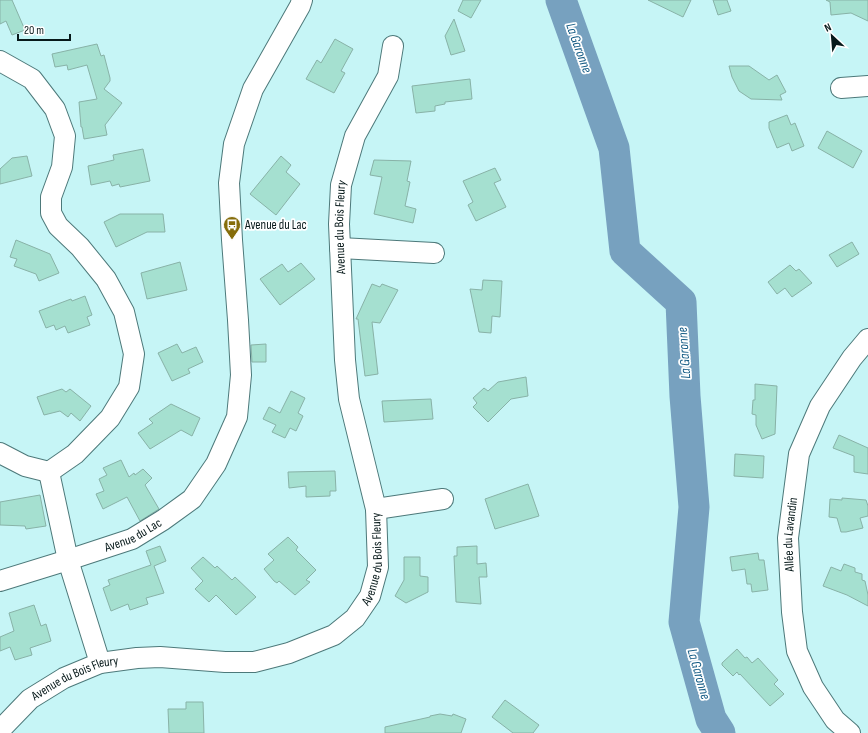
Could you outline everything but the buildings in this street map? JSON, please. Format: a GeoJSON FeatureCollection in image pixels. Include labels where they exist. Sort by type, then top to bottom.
{"type":"FeatureCollection","features":[{"type":"Feature","properties":{"kind":"street","name":"Avenue du Lac"},"geometry":{"type":"LineString","coordinates":[[0,581],[132,539],[163,520],[192,499],[216,464],[237,417],[241,375],[229,183],[234,144],[253,88],[302,0]]}},
{"type":"Feature","properties":{"kind":"street","name":"Avenue du Bois Fleury"},"geometry":{"type":"LineString","coordinates":[[0,733],[2,728],[30,699],[64,678],[100,663],[137,658],[160,657],[225,662],[254,662],[289,653],[334,635],[355,618],[370,596],[378,567],[376,509],[349,399],[345,360],[339,224],[342,185],[355,136],[388,76],[393,46]]}},
{"type":"Feature","properties":{"kind":"street"},"geometry":{"type":"LineString","coordinates":[[0,61],[32,78],[55,109],[65,136],[62,167],[51,197],[51,213],[58,226],[80,247],[106,279],[124,312],[134,354],[129,387],[110,418],[75,454],[49,472],[25,466],[0,454]]}},
{"type":"Feature","properties":{"kind":"street"},"geometry":{"type":"LineString","coordinates":[[841,88],[868,86]]}},
{"type":"Feature","properties":{"kind":"street"},"geometry":{"type":"LineString","coordinates":[[340,248],[434,253]]}},
{"type":"Feature","properties":{"kind":"street","name":"Allée du Lavandin"},"geometry":{"type":"LineString","coordinates":[[850,733],[835,720],[812,687],[797,651],[792,612],[788,538],[799,454],[820,406],[852,358],[868,339]]}},
{"type":"Feature","properties":{"kind":"street"},"geometry":{"type":"LineString","coordinates":[[49,472],[68,560],[100,663]]}},
{"type":"Feature","properties":{"kind":"street"},"geometry":{"type":"LineString","coordinates":[[376,509],[443,499]]}},
{"type":"Feature","properties":{"kind":"waterway","name":"La Garonne"},"geometry":{"type":"LineString","coordinates":[[561,0],[614,148],[625,251],[681,302],[685,396],[694,507],[684,622],[711,719],[720,733]]}},
{"type":"Feature","properties":{"kind":"place","name":"Avenue du Lac"},"geometry":{"type":"Point","coordinates":[232,240]}}]}
